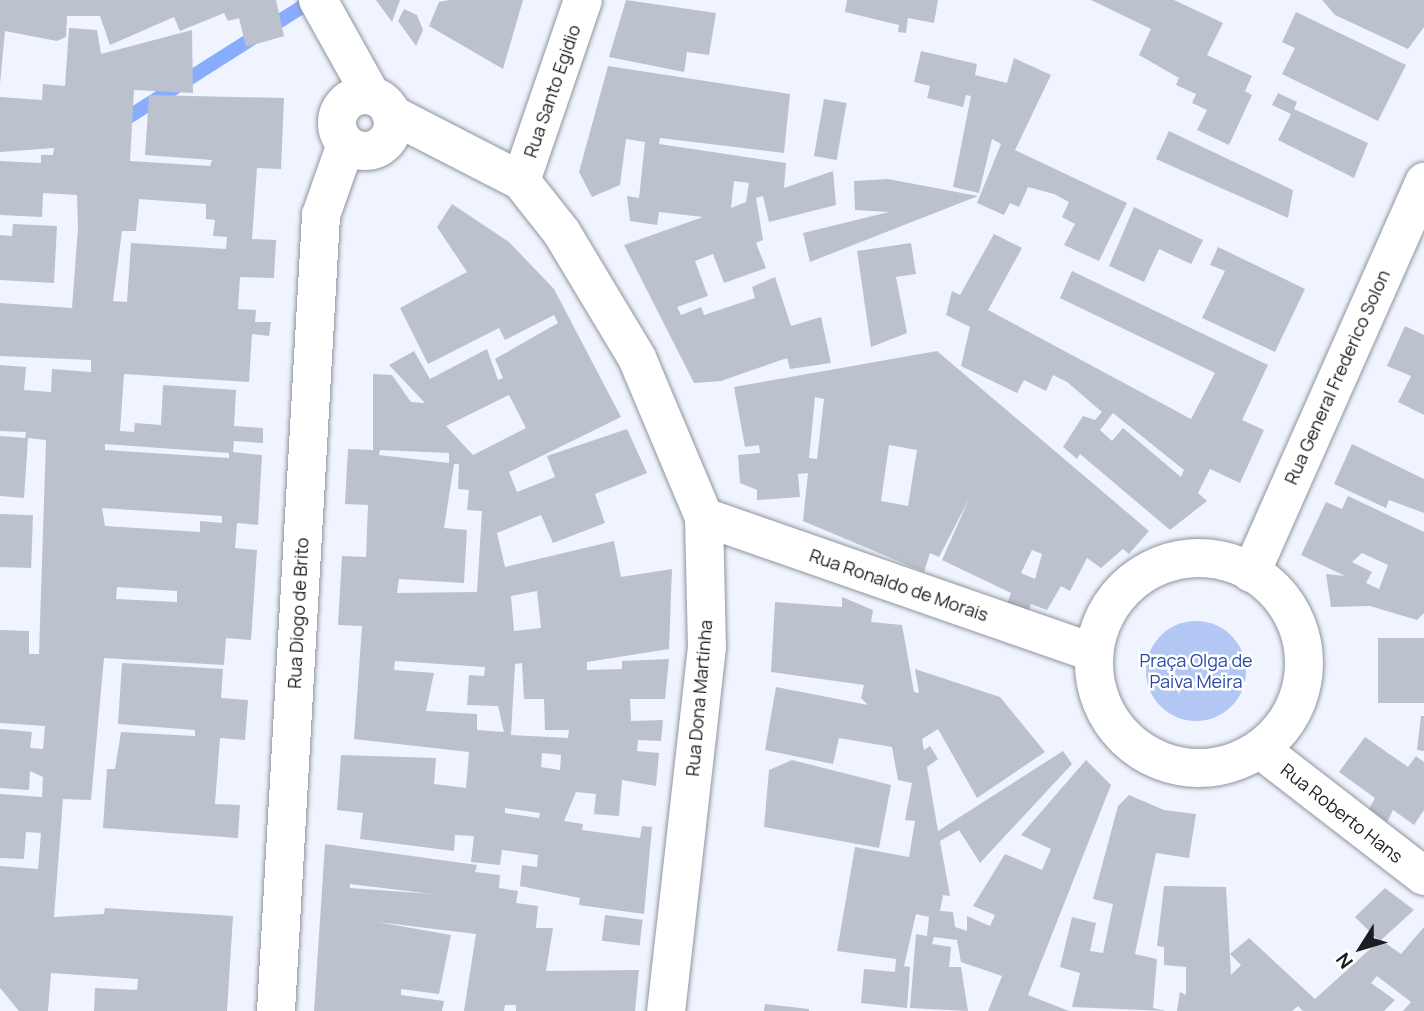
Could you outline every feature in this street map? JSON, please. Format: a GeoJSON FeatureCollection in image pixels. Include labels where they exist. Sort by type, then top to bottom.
{"type":"FeatureCollection","features":[{"type":"Feature","properties":{"kind":"street"},"geometry":{"type":"LineString","coordinates":[[318,0],[368,125],[521,181]]}},
{"type":"Feature","properties":{"kind":"street","name":"Rua Santo Egidio"},"geometry":{"type":"LineString","coordinates":[[521,181],[583,0]]}},
{"type":"Feature","properties":{"kind":"street","name":"Rua Diogo de Brito"},"geometry":{"type":"LineString","coordinates":[[276,1011],[321,215],[368,125]]}},
{"type":"Feature","properties":{"kind":"street","name":"Rua Dona Martinha"},"geometry":{"type":"LineString","coordinates":[[521,181],[562,233],[637,358],[704,517],[707,647],[666,1011]]}},
{"type":"Feature","properties":{"kind":"street","name":"Rua General Frederico Solon"},"geometry":{"type":"LineString","coordinates":[[1251,573],[1424,182]]}},
{"type":"Feature","properties":{"kind":"street","name":"Rua Ronaldo de Morais"},"geometry":{"type":"LineString","coordinates":[[704,517],[1094,653]]}},
{"type":"Feature","properties":{"kind":"street"},"geometry":{"type":"LineString","coordinates":[[1187,558],[1223,560],[1251,573],[1286,603],[1303,640],[1304,681],[1289,720],[1261,750],[1225,766],[1185,768],[1147,755],[1117,728],[1098,693],[1094,653],[1104,619],[1124,589],[1153,568],[1187,558]]}},
{"type":"Feature","properties":{"kind":"street","name":"Rua Roberto Hans"},"geometry":{"type":"LineString","coordinates":[[1261,750],[1424,876]]}},
{"type":"Feature","properties":{"kind":"green space","name":"Praça Olga de Paiva Meira"},"geometry":{"type":"Polygon","coordinates":[[[1196,621],[1215,625],[1232,635],[1242,652],[1246,671],[1242,690],[1232,707],[1215,717],[1196,721],[1177,717],[1160,707],[1150,690],[1146,671],[1150,652],[1160,635],[1177,625],[1196,621]]]}},
{"type":"Feature","properties":{"kind":"building"},"geometry":{"type":"Polygon","coordinates":[[[0,0],[276,0],[284,36],[246,47],[239,18],[228,21],[224,13],[180,31],[174,17],[110,45],[100,16],[67,16],[66,37],[57,41],[5,31],[0,84],[0,0]]]}},
{"type":"Feature","properties":{"kind":"building"},"geometry":{"type":"Polygon","coordinates":[[[376,0],[400,0],[392,22],[376,0]]]}},
{"type":"Feature","properties":{"kind":"building"},"geometry":{"type":"Polygon","coordinates":[[[523,0],[503,69],[429,26],[439,2],[523,0]]]}},
{"type":"Feature","properties":{"kind":"building"},"geometry":{"type":"Polygon","coordinates":[[[626,0],[716,13],[709,55],[687,52],[684,72],[609,57],[626,0]]]}},
{"type":"Feature","properties":{"kind":"building"},"geometry":{"type":"Polygon","coordinates":[[[847,0],[938,0],[934,23],[908,18],[906,33],[898,32],[899,25],[845,12],[847,0]]]}},
{"type":"Feature","properties":{"kind":"building"},"geometry":{"type":"Polygon","coordinates":[[[1091,0],[1174,0],[1223,23],[1207,55],[1252,76],[1245,91],[1252,95],[1229,145],[1197,130],[1207,110],[1192,103],[1196,94],[1176,85],[1179,78],[1139,55],[1151,29],[1091,0]]]}},
{"type":"Feature","properties":{"kind":"building"},"geometry":{"type":"Polygon","coordinates":[[[1322,0],[1424,0],[1424,27],[1408,49],[1335,15],[1322,0]]]}},
{"type":"Feature","properties":{"kind":"building"},"geometry":{"type":"Polygon","coordinates":[[[404,9],[417,15],[423,30],[416,46],[398,21],[404,9]]]}},
{"type":"Feature","properties":{"kind":"building"},"geometry":{"type":"Polygon","coordinates":[[[1296,12],[1406,65],[1378,121],[1282,74],[1295,48],[1282,42],[1296,12]]]}},
{"type":"Feature","properties":{"kind":"building"},"geometry":{"type":"Polygon","coordinates":[[[69,28],[97,30],[101,54],[192,30],[193,93],[134,90],[130,161],[210,166],[212,160],[145,155],[149,95],[284,98],[281,169],[257,168],[252,239],[276,240],[274,278],[240,277],[238,309],[256,310],[255,322],[271,322],[269,336],[252,334],[249,382],[124,374],[120,431],[134,432],[135,423],[161,425],[163,385],[236,390],[234,426],[263,428],[263,443],[234,441],[233,452],[262,455],[258,525],[237,523],[235,548],[257,550],[251,640],[226,638],[224,665],[104,658],[91,800],[63,799],[54,917],[104,914],[105,908],[233,916],[227,1011],[94,1011],[95,988],[137,990],[138,979],[51,973],[48,1011],[19,1011],[0,988],[0,866],[38,869],[41,833],[26,832],[24,859],[0,858],[0,794],[42,797],[43,777],[30,771],[29,790],[0,788],[0,729],[32,732],[30,748],[43,749],[45,726],[0,723],[0,630],[29,631],[29,654],[39,654],[46,440],[28,438],[24,498],[0,496],[0,436],[25,438],[26,432],[0,431],[0,365],[26,367],[24,390],[51,392],[52,369],[91,372],[91,360],[0,356],[0,303],[72,308],[78,228],[77,195],[43,193],[42,217],[0,215],[0,161],[41,163],[41,155],[53,155],[54,148],[0,152],[0,97],[42,100],[43,84],[65,86],[69,28]],[[139,199],[136,231],[122,231],[113,301],[127,302],[131,243],[226,249],[227,237],[213,236],[215,220],[206,219],[206,204],[139,199]],[[105,444],[105,450],[229,458],[229,453],[105,444]],[[102,508],[105,526],[200,532],[200,521],[222,523],[222,516],[102,508]],[[117,587],[116,599],[177,602],[177,591],[117,587]]]}},
{"type":"Feature","properties":{"kind":"building"},"geometry":{"type":"Polygon","coordinates":[[[921,51],[977,64],[975,75],[1007,83],[1014,58],[1051,75],[1015,150],[1127,203],[1099,261],[1064,245],[1075,224],[1062,217],[1069,202],[1054,194],[1028,187],[1019,207],[1010,203],[1004,215],[977,203],[1001,144],[992,139],[979,193],[953,187],[971,96],[966,95],[963,107],[927,98],[930,86],[914,82],[921,51]]]}},
{"type":"Feature","properties":{"kind":"building"},"geometry":{"type":"Polygon","coordinates":[[[608,66],[790,94],[784,153],[660,138],[659,144],[786,163],[784,188],[833,171],[836,205],[769,222],[763,196],[756,198],[763,240],[756,243],[766,268],[724,283],[713,254],[695,261],[708,296],[677,307],[681,315],[701,307],[704,315],[755,298],[752,287],[775,277],[791,326],[821,317],[831,363],[790,369],[787,358],[721,381],[694,383],[624,245],[703,217],[659,212],[657,225],[630,221],[627,196],[639,198],[645,142],[626,139],[620,185],[592,197],[579,172],[608,66]],[[734,181],[731,208],[746,202],[749,183],[734,181]]]}},
{"type":"Feature","properties":{"kind":"building"},"geometry":{"type":"Polygon","coordinates":[[[1278,93],[1297,102],[1294,109],[1368,143],[1354,178],[1278,140],[1291,114],[1272,105],[1278,93]]]}},
{"type":"Feature","properties":{"kind":"building"},"geometry":{"type":"Polygon","coordinates":[[[824,99],[847,103],[837,160],[814,156],[824,99]]]}},
{"type":"Feature","properties":{"kind":"building"},"geometry":{"type":"Polygon","coordinates":[[[1169,131],[1293,190],[1288,218],[1156,159],[1169,131]]]}},
{"type":"Feature","properties":{"kind":"building"},"geometry":{"type":"Polygon","coordinates":[[[888,179],[978,196],[810,262],[803,233],[889,212],[855,210],[854,181],[888,179]]]}},
{"type":"Feature","properties":{"kind":"building"},"geometry":{"type":"Polygon","coordinates":[[[452,204],[509,242],[554,289],[621,417],[509,472],[517,492],[555,477],[547,456],[627,429],[647,473],[595,494],[605,523],[553,543],[541,515],[497,533],[505,567],[614,541],[621,577],[672,569],[669,649],[587,662],[587,670],[622,669],[622,661],[669,659],[665,699],[630,699],[631,721],[663,720],[661,741],[638,740],[637,751],[659,753],[656,786],[622,780],[619,816],[594,814],[596,794],[576,792],[564,821],[583,824],[582,830],[640,838],[642,826],[652,827],[644,914],[579,905],[580,898],[520,886],[522,865],[537,867],[538,855],[502,850],[500,865],[471,862],[474,836],[455,835],[454,851],[360,839],[363,813],[337,810],[341,755],[436,758],[434,784],[466,788],[469,752],[354,739],[362,626],[338,625],[342,556],[366,557],[368,505],[345,504],[348,449],[373,450],[373,374],[392,375],[411,402],[425,403],[389,365],[414,351],[430,379],[487,349],[498,380],[503,378],[495,359],[558,323],[554,315],[505,340],[499,328],[428,364],[400,308],[467,272],[437,227],[452,204]],[[509,395],[446,426],[473,455],[526,428],[509,395]],[[380,450],[379,455],[449,463],[449,453],[380,450]],[[454,464],[444,528],[467,530],[464,583],[399,579],[397,593],[477,592],[482,511],[467,510],[469,490],[458,489],[459,464],[454,464]],[[537,591],[511,596],[514,631],[541,628],[537,591]],[[395,661],[394,670],[434,673],[426,711],[477,714],[477,730],[504,732],[498,706],[467,705],[469,675],[484,676],[485,667],[395,661]],[[522,663],[515,664],[511,735],[568,738],[569,730],[545,730],[544,699],[524,699],[522,663]],[[542,753],[541,767],[560,770],[561,755],[542,753]],[[505,808],[505,813],[539,818],[540,813],[505,808]]]}},
{"type":"Feature","properties":{"kind":"building"},"geometry":{"type":"Polygon","coordinates":[[[1134,207],[1203,240],[1191,264],[1159,249],[1144,282],[1109,266],[1134,207]]]}},
{"type":"Feature","properties":{"kind":"building"},"geometry":{"type":"Polygon","coordinates":[[[13,224],[57,226],[54,283],[0,280],[0,235],[12,236],[13,224]]]}},
{"type":"Feature","properties":{"kind":"building"},"geometry":{"type":"Polygon","coordinates":[[[994,234],[1022,248],[988,310],[1191,419],[1215,373],[1060,298],[1072,271],[1268,365],[1242,420],[1264,430],[1240,483],[1210,469],[1198,493],[1207,501],[1170,530],[1080,454],[1077,459],[1063,447],[1083,416],[1095,420],[1102,412],[1067,382],[1053,375],[1046,391],[1024,380],[1017,393],[961,366],[970,327],[946,315],[952,291],[960,295],[994,234]],[[1113,413],[1100,430],[1112,441],[1123,428],[1181,477],[1184,470],[1113,413]]]}},
{"type":"Feature","properties":{"kind":"building"},"geometry":{"type":"Polygon","coordinates":[[[911,243],[916,274],[896,277],[907,333],[871,347],[857,251],[911,243]]]}},
{"type":"Feature","properties":{"kind":"building"},"geometry":{"type":"Polygon","coordinates":[[[1218,247],[1305,289],[1275,352],[1202,318],[1225,271],[1210,265],[1218,247]]]}},
{"type":"Feature","properties":{"kind":"building"},"geometry":{"type":"Polygon","coordinates":[[[1405,326],[1424,335],[1424,415],[1398,402],[1411,376],[1387,366],[1405,326]]]}},
{"type":"Feature","properties":{"kind":"building"},"geometry":{"type":"Polygon","coordinates":[[[937,351],[1149,531],[1129,554],[1123,549],[1101,568],[1087,558],[1070,591],[1061,586],[1047,610],[1031,604],[1027,614],[1006,606],[1011,593],[942,560],[969,499],[939,557],[930,553],[924,572],[803,521],[808,473],[798,474],[800,497],[757,500],[757,490],[740,483],[738,455],[760,453],[759,445],[745,447],[734,387],[937,351]],[[815,397],[809,458],[817,459],[824,399],[815,397]],[[889,445],[881,501],[908,506],[917,450],[889,445]],[[1032,550],[1021,573],[1035,579],[1042,554],[1032,550]]]}},
{"type":"Feature","properties":{"kind":"building"},"geometry":{"type":"Polygon","coordinates":[[[1352,444],[1424,479],[1424,513],[1389,500],[1386,508],[1334,484],[1352,444]]]}},
{"type":"Feature","properties":{"kind":"building"},"geometry":{"type":"Polygon","coordinates":[[[1348,496],[1424,532],[1424,613],[1417,620],[1370,606],[1331,607],[1326,574],[1345,576],[1301,555],[1326,502],[1342,509],[1348,496]],[[1362,553],[1352,562],[1372,572],[1366,583],[1379,589],[1388,565],[1362,553]]]}},
{"type":"Feature","properties":{"kind":"building"},"geometry":{"type":"Polygon","coordinates":[[[0,514],[33,515],[31,568],[0,567],[0,514]]]}},
{"type":"Feature","properties":{"kind":"building"},"geometry":{"type":"Polygon","coordinates":[[[842,597],[873,610],[871,622],[902,625],[914,692],[919,693],[915,669],[1000,697],[1045,752],[977,798],[938,729],[922,739],[924,750],[930,746],[938,759],[927,767],[938,831],[1063,751],[1072,764],[980,863],[959,830],[940,841],[950,896],[943,895],[940,911],[953,912],[955,927],[967,931],[967,916],[990,926],[995,915],[973,906],[1005,854],[1042,870],[1051,849],[1021,835],[1086,760],[1111,785],[1028,995],[1069,1011],[988,1011],[1002,976],[961,962],[957,940],[934,937],[932,944],[951,947],[949,967],[961,967],[968,1011],[910,1008],[916,934],[927,936],[929,917],[916,914],[904,966],[910,967],[907,1008],[861,1003],[864,969],[895,972],[896,959],[837,951],[855,847],[909,857],[915,821],[905,820],[912,783],[898,780],[892,747],[839,738],[833,764],[765,750],[776,687],[868,705],[861,698],[864,685],[771,672],[775,602],[842,607],[842,597]]]}},
{"type":"Feature","properties":{"kind":"building"},"geometry":{"type":"Polygon","coordinates":[[[1378,638],[1424,638],[1424,703],[1378,703],[1378,638]]]}},
{"type":"Feature","properties":{"kind":"building"},"geometry":{"type":"Polygon","coordinates":[[[122,663],[223,669],[221,698],[248,700],[245,740],[220,738],[215,804],[240,805],[238,838],[103,828],[107,769],[115,769],[121,732],[195,736],[195,730],[118,724],[122,663]]]}},
{"type":"Feature","properties":{"kind":"building"},"geometry":{"type":"Polygon","coordinates":[[[1421,716],[1424,716],[1424,751],[1417,750],[1421,716]]]}},
{"type":"Feature","properties":{"kind":"building"},"geometry":{"type":"Polygon","coordinates":[[[1365,737],[1408,767],[1416,756],[1424,762],[1424,810],[1414,825],[1393,810],[1387,822],[1369,809],[1375,798],[1339,772],[1365,737]]]}},
{"type":"Feature","properties":{"kind":"building"},"geometry":{"type":"Polygon","coordinates":[[[792,760],[891,785],[879,848],[764,827],[769,770],[792,760]]]}},
{"type":"Feature","properties":{"kind":"building"},"geometry":{"type":"Polygon","coordinates":[[[1129,795],[1164,810],[1196,814],[1189,858],[1156,853],[1135,954],[1157,959],[1153,1008],[1166,1011],[1072,1007],[1080,973],[1060,967],[1072,917],[1096,923],[1090,951],[1103,953],[1113,904],[1093,899],[1118,806],[1129,795]]]}},
{"type":"Feature","properties":{"kind":"building"},"geometry":{"type":"Polygon","coordinates":[[[325,844],[477,865],[475,872],[500,875],[499,888],[518,891],[516,903],[538,906],[536,928],[553,928],[546,971],[639,970],[635,1011],[516,1011],[516,1005],[505,1005],[504,1011],[464,1011],[476,934],[377,922],[451,935],[439,994],[401,989],[401,995],[444,1001],[442,1011],[314,1011],[325,844]],[[350,884],[350,888],[432,894],[350,884]]]}},
{"type":"Feature","properties":{"kind":"building"},"geometry":{"type":"Polygon","coordinates":[[[1164,886],[1226,887],[1231,975],[1241,965],[1230,954],[1249,938],[1315,999],[1379,941],[1355,917],[1385,888],[1414,910],[1381,940],[1401,954],[1424,927],[1424,1011],[1403,1011],[1411,1002],[1377,976],[1371,983],[1395,1000],[1384,1011],[1303,1011],[1298,1006],[1292,1011],[1177,1011],[1180,992],[1186,995],[1186,967],[1164,965],[1164,947],[1157,946],[1164,886]]]}},
{"type":"Feature","properties":{"kind":"building"},"geometry":{"type":"Polygon","coordinates":[[[605,915],[643,920],[640,945],[602,941],[605,915]]]}},
{"type":"Feature","properties":{"kind":"building"},"geometry":{"type":"Polygon","coordinates":[[[765,1004],[809,1009],[809,1011],[764,1011],[765,1004]]]}},
{"type":"Feature","properties":{"kind":"waterway"},"geometry":{"type":"LineString","coordinates":[[119,123],[313,0]]}}]}
